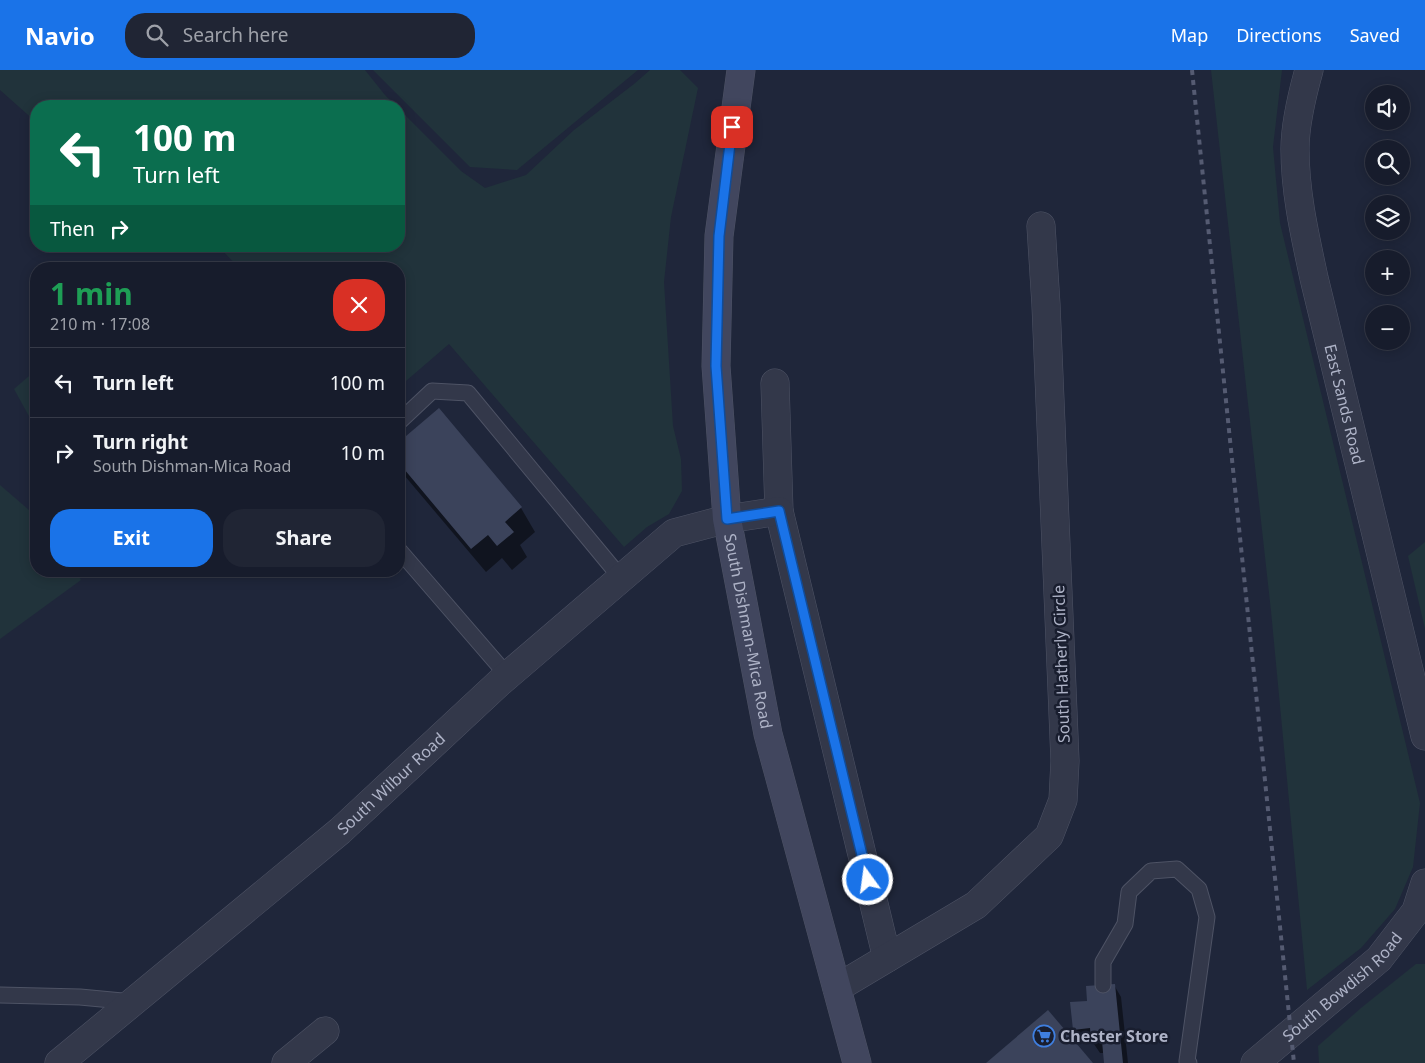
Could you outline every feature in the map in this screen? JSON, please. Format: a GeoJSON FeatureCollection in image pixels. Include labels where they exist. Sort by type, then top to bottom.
{"type":"FeatureCollection","features":[{"type":"Feature","properties":{"kind":"main road","name":"South Dishman-Mica Road"},"geometry":{"type":"LineString","coordinates":[[741,70],[719,236],[716,366],[727,519],[768,734],[857,1063]]}},
{"type":"Feature","properties":{"kind":"street","name":"East Sands Road"},"geometry":{"type":"LineString","coordinates":[[1309,70],[1301,99],[1295,148],[1299,202],[1314,278],[1425,736]]}},
{"type":"Feature","properties":{"kind":"street","name":"South Hatherly Circle"},"geometry":{"type":"LineString","coordinates":[[837,988],[976,905],[1049,836],[1063,800],[1064,741],[1041,226]]}},
{"type":"Feature","properties":{"kind":"street"},"geometry":{"type":"LineString","coordinates":[[775,383],[779,511],[887,958]]}},
{"type":"Feature","properties":{"kind":"street","name":"South Wilbur Road"},"geometry":{"type":"LineString","coordinates":[[59,1063],[340,831],[507,675],[674,533],[727,519],[779,511]]}},
{"type":"Feature","properties":{"kind":"street"},"geometry":{"type":"LineString","coordinates":[[1420,913],[1425,883]]}},
{"type":"Feature","properties":{"kind":"street","name":"South Bowdish Road"},"geometry":{"type":"LineString","coordinates":[[1255,1063],[1379,959],[1420,913]]}},
{"type":"Feature","properties":{"kind":"street"},"geometry":{"type":"LineString","coordinates":[[286,1063],[325,1031]]}},
{"type":"Feature","properties":{"kind":"lane"},"geometry":{"type":"LineString","coordinates":[[405,416],[432,391],[468,393],[621,578]]}},
{"type":"Feature","properties":{"kind":"lane"},"geometry":{"type":"LineString","coordinates":[[405,557],[507,675]]}},
{"type":"Feature","properties":{"kind":"lane"},"geometry":{"type":"LineString","coordinates":[[1103,985],[1103,962],[1125,924],[1129,892],[1151,871],[1177,869],[1199,889],[1206,917],[1185,1062]]}},
{"type":"Feature","properties":{"kind":"lane"},"geometry":{"type":"LineString","coordinates":[[0,995],[80,997],[133,1002]]}},
{"type":"Feature","properties":{"kind":"shaded area"},"geometry":{"type":"Polygon","coordinates":[[[0,70],[365,70],[390,100],[30,100],[30,117],[0,90],[0,70]]]}},
{"type":"Feature","properties":{"kind":"shaded area"},"geometry":{"type":"Polygon","coordinates":[[[373,70],[638,70],[517,170],[470,167],[373,70]]]}},
{"type":"Feature","properties":{"kind":"shaded area"},"geometry":{"type":"Polygon","coordinates":[[[650,70],[680,70],[698,88],[671,217],[664,282],[673,426],[681,459],[682,491],[669,514],[647,527],[624,547],[449,344],[405,382],[405,262],[233,262],[224,252],[405,252],[405,115],[461,171],[485,188],[526,175],[574,130],[650,70]]]}},
{"type":"Feature","properties":{"kind":"shaded area"},"geometry":{"type":"Polygon","coordinates":[[[1211,70],[1282,70],[1273,147],[1280,223],[1420,803],[1413,867],[1395,909],[1361,948],[1307,990],[1271,611],[1211,70]]]}},
{"type":"Feature","properties":{"kind":"shaded area"},"geometry":{"type":"Polygon","coordinates":[[[30,375],[30,418],[14,389],[30,375]]]}},
{"type":"Feature","properties":{"kind":"shaded area"},"geometry":{"type":"Polygon","coordinates":[[[0,485],[30,511],[30,577],[79,577],[81,580],[0,639],[0,485]]]}},
{"type":"Feature","properties":{"kind":"shaded area"},"geometry":{"type":"Polygon","coordinates":[[[1425,542],[1425,629],[1408,556],[1425,542]]]}},
{"type":"Feature","properties":{"kind":"shaded area"},"geometry":{"type":"Polygon","coordinates":[[[1416,964],[1425,964],[1425,1063],[1319,1063],[1318,1046],[1361,1008],[1416,964]]]}},
{"type":"Feature","properties":{"kind":"building"},"geometry":{"type":"Polygon","coordinates":[[[439,408],[522,507],[505,522],[514,532],[497,546],[488,535],[471,549],[405,470],[405,437],[439,408]]]}},
{"type":"Feature","properties":{"kind":"building"},"geometry":{"type":"Polygon","coordinates":[[[1115,984],[1123,1063],[1104,1063],[1102,1041],[1091,1041],[1090,1028],[1073,1030],[1070,1002],[1087,1001],[1086,986],[1115,984]]]}},
{"type":"Feature","properties":{"kind":"building","name":"Chester Store"},"geometry":{"type":"Polygon","coordinates":[[[1048,1010],[1093,1063],[986,1063],[1048,1010]]]}},
{"type":"Feature","properties":{"kind":"railway"},"geometry":{"type":"LineString","coordinates":[[1192,70],[1294,1063]]}},
{"type":"Feature","properties":{"kind":"place","name":"Chester Store"},"geometry":{"type":"Point","coordinates":[1044,1036]}},
{"type":"Feature","properties":{"kind":"route"},"geometry":{"type":"LineString","coordinates":[[732,127],[719,236],[716,366],[727,519],[779,511],[868,880]]}}]}
